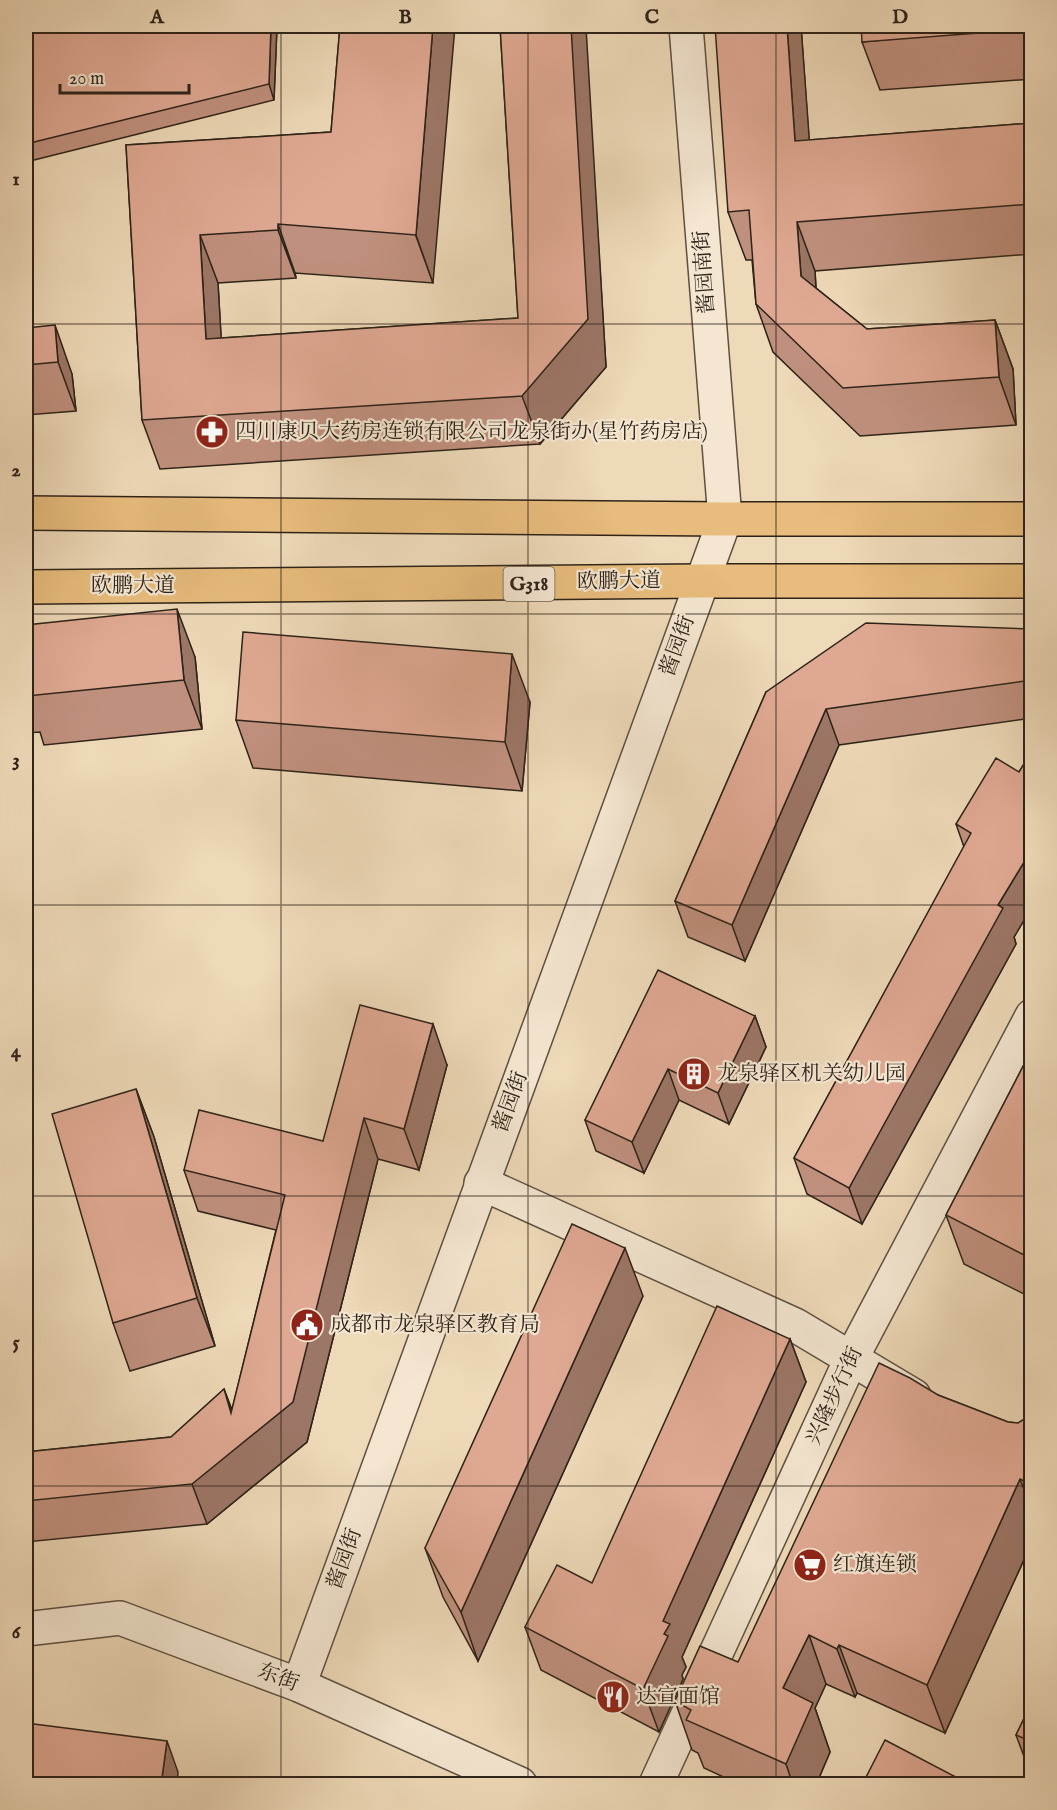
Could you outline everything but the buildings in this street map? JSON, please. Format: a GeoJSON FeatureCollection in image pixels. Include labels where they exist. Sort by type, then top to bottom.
{"type":"FeatureCollection","features":[{"type":"Feature","properties":{"kind":"highway"},"geometry":{"type":"LineString","coordinates":[[26,513],[724,519],[1032,519]]}},
{"type":"Feature","properties":{"kind":"highway","name":"欧鹏大道"},"geometry":{"type":"LineString","coordinates":[[26,586],[1032,581]]}},
{"type":"Feature","properties":{"kind":"street","name":"酱园南街"},"geometry":{"type":"LineString","coordinates":[[686,26],[724,519]]}},
{"type":"Feature","properties":{"kind":"street","name":"酱园街"},"geometry":{"type":"LineString","coordinates":[[298,1685],[724,519]]}},
{"type":"Feature","properties":{"kind":"street","name":"兴隆步行街"},"geometry":{"type":"LineString","coordinates":[[656,1785],[851,1359],[1032,1016]]}},
{"type":"Feature","properties":{"kind":"street"},"geometry":{"type":"LineString","coordinates":[[481,1183],[795,1325],[942,1413]]}},
{"type":"Feature","properties":{"kind":"street","name":"东街"},"geometry":{"type":"LineString","coordinates":[[26,1629],[120,1618],[298,1685],[520,1785]]}},
{"type":"Feature","properties":{"kind":"place","name":"四川康贝大药房连锁有限公司龙泉街办(星竹药房店)"},"geometry":{"type":"Point","coordinates":[212,432]}},
{"type":"Feature","properties":{"kind":"place","name":"龙泉驿区机关幼儿园"},"geometry":{"type":"Point","coordinates":[694,1074]}},
{"type":"Feature","properties":{"kind":"place","name":"成都市龙泉驿区教育局"},"geometry":{"type":"Point","coordinates":[307,1325]}},
{"type":"Feature","properties":{"kind":"place","name":"红旗连锁"},"geometry":{"type":"Point","coordinates":[810,1565]}},
{"type":"Feature","properties":{"kind":"place","name":"达宣面馆"},"geometry":{"type":"Point","coordinates":[613,1697]}}]}
